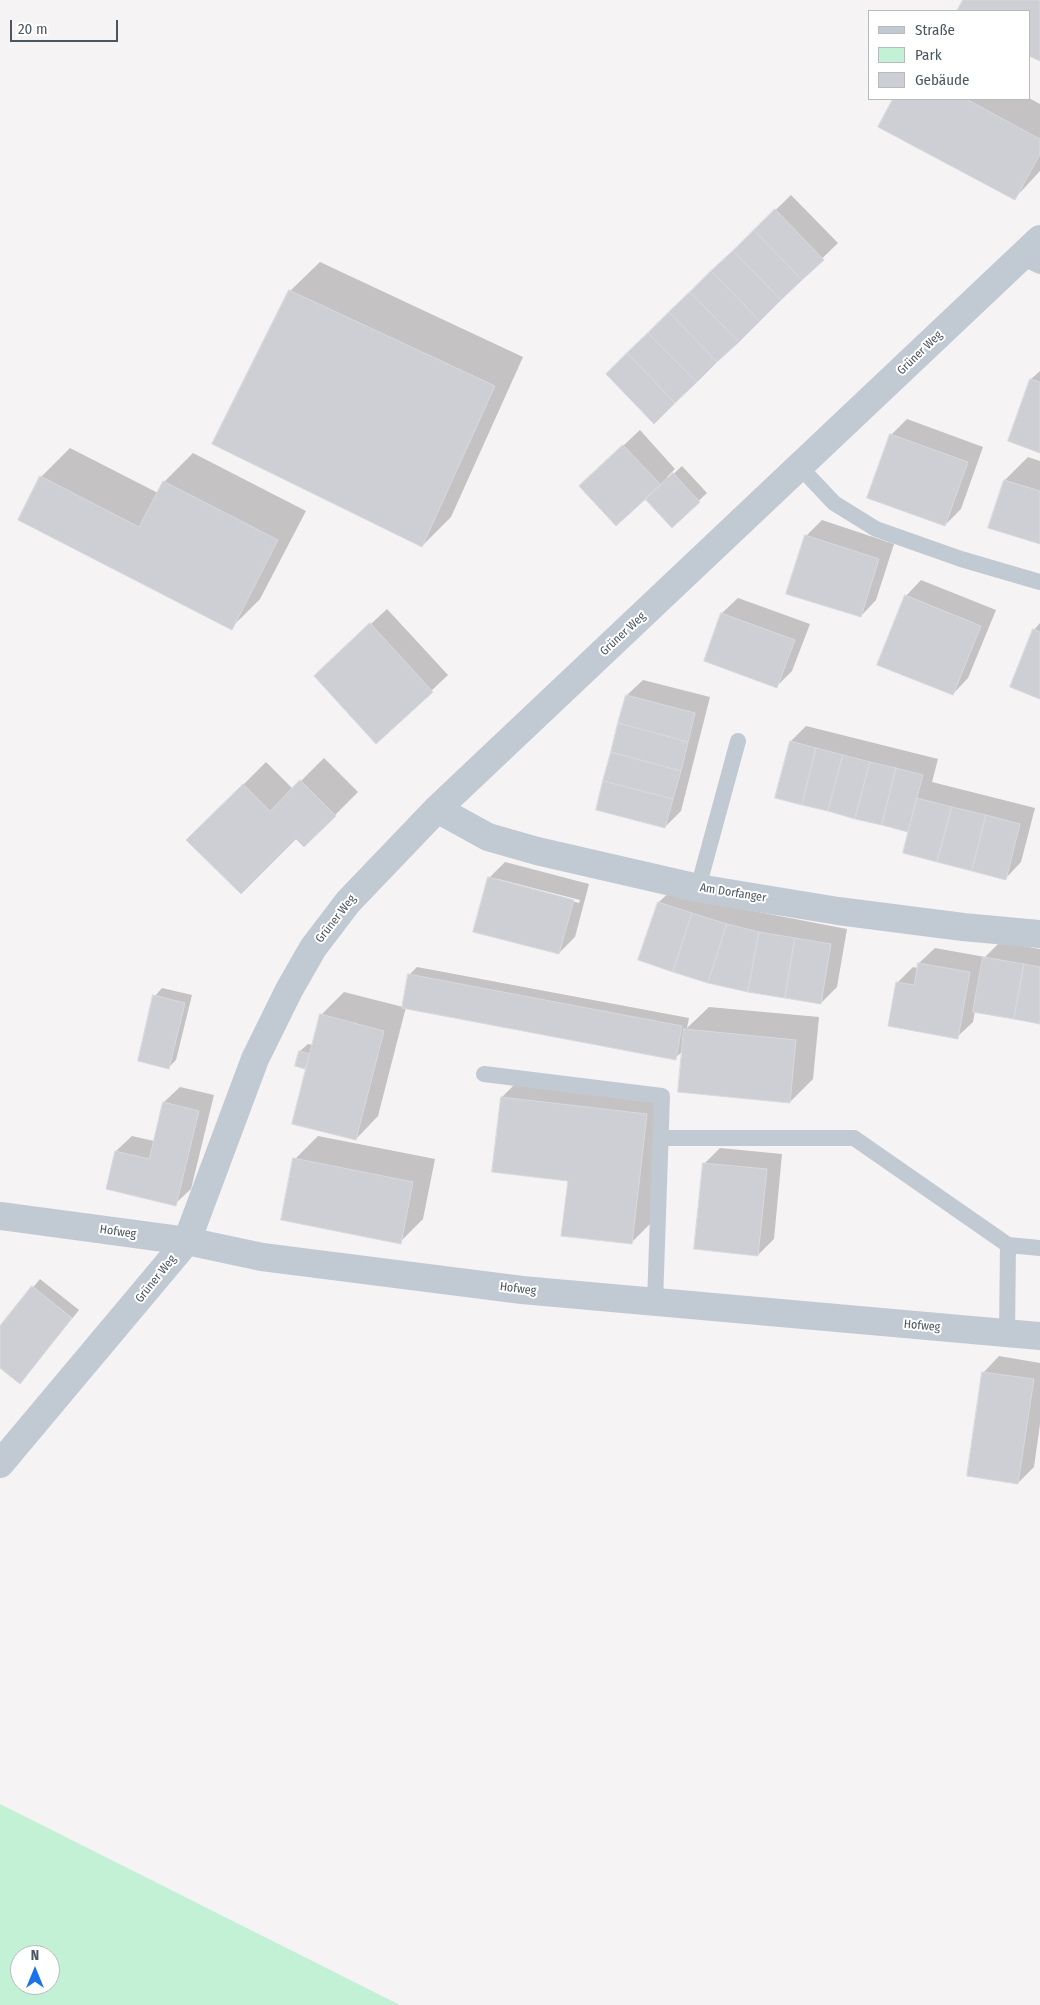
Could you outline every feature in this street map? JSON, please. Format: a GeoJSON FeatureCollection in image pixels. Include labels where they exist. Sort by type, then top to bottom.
{"type":"FeatureCollection","features":[{"type":"Feature","properties":{"kind":"street","name":"Grüner Weg"},"geometry":{"type":"LineString","coordinates":[[0,1464],[187,1241],[255,1059],[289,990],[313,948],[348,902],[437,809],[800,467],[1034,254]]}},
{"type":"Feature","properties":{"kind":"street","name":"Am Dorfanger"},"geometry":{"type":"LineString","coordinates":[[437,809],[488,837],[537,851],[698,888],[838,911],[962,928],[1040,934]]}},
{"type":"Feature","properties":{"kind":"street","name":"Hofweg"},"geometry":{"type":"LineString","coordinates":[[0,1216],[187,1241],[262,1257],[522,1290],[1040,1336]]}},
{"type":"Feature","properties":{"kind":"lane"},"geometry":{"type":"LineString","coordinates":[[800,467],[834,502],[876,529],[961,559],[1040,582]]}},
{"type":"Feature","properties":{"kind":"lane"},"geometry":{"type":"LineString","coordinates":[[698,888],[738,741]]}},
{"type":"Feature","properties":{"kind":"lane"},"geometry":{"type":"LineString","coordinates":[[484,1074],[662,1096],[655,1303]]}},
{"type":"Feature","properties":{"kind":"lane"},"geometry":{"type":"LineString","coordinates":[[661,1138],[854,1138],[1008,1245],[1040,1248]]}},
{"type":"Feature","properties":{"kind":"lane"},"geometry":{"type":"LineString","coordinates":[[1007,1333],[1008,1245]]}},
{"type":"Feature","properties":{"kind":"green space"},"geometry":{"type":"Polygon","coordinates":[[[0,1804],[400,2005],[0,2005],[0,1804]]]}},
{"type":"Feature","properties":{"kind":"building"},"geometry":{"type":"Polygon","coordinates":[[[963,0],[1040,0],[1040,61],[1030,56],[1030,10],[958,10],[963,0]]]}},
{"type":"Feature","properties":{"kind":"building"},"geometry":{"type":"Polygon","coordinates":[[[892,100],[968,100],[1040,139],[1040,154],[1015,200],[878,127],[892,100]]]}},
{"type":"Feature","properties":{"kind":"building"},"geometry":{"type":"Polygon","coordinates":[[[775,209],[824,260],[802,280],[754,230],[775,209]]]}},
{"type":"Feature","properties":{"kind":"building"},"geometry":{"type":"Polygon","coordinates":[[[754,230],[802,280],[781,300],[733,251],[754,230]]]}},
{"type":"Feature","properties":{"kind":"building"},"geometry":{"type":"Polygon","coordinates":[[[733,251],[781,300],[760,321],[711,271],[733,251]]]}},
{"type":"Feature","properties":{"kind":"building"},"geometry":{"type":"Polygon","coordinates":[[[711,271],[760,321],[739,342],[690,292],[711,271]]]}},
{"type":"Feature","properties":{"kind":"building"},"geometry":{"type":"Polygon","coordinates":[[[289,290],[495,386],[422,547],[212,444],[289,290]]]}},
{"type":"Feature","properties":{"kind":"building"},"geometry":{"type":"Polygon","coordinates":[[[690,292],[739,342],[717,362],[669,312],[690,292]]]}},
{"type":"Feature","properties":{"kind":"building"},"geometry":{"type":"Polygon","coordinates":[[[669,312],[717,362],[697,382],[648,333],[669,312]]]}},
{"type":"Feature","properties":{"kind":"building"},"geometry":{"type":"Polygon","coordinates":[[[648,333],[697,382],[675,403],[627,353],[648,333]]]}},
{"type":"Feature","properties":{"kind":"building"},"geometry":{"type":"Polygon","coordinates":[[[627,353],[675,403],[654,424],[606,374],[627,353]]]}},
{"type":"Feature","properties":{"kind":"building"},"geometry":{"type":"Polygon","coordinates":[[[1030,379],[1040,382],[1040,453],[1008,441],[1030,379]]]}},
{"type":"Feature","properties":{"kind":"building"},"geometry":{"type":"Polygon","coordinates":[[[890,434],[968,462],[945,526],[867,498],[890,434]]]}},
{"type":"Feature","properties":{"kind":"building"},"geometry":{"type":"Polygon","coordinates":[[[623,445],[661,485],[616,526],[579,486],[623,445]]]}},
{"type":"Feature","properties":{"kind":"building"},"geometry":{"type":"Polygon","coordinates":[[[673,473],[700,502],[672,528],[645,499],[673,473]]]}},
{"type":"Feature","properties":{"kind":"building"},"geometry":{"type":"Polygon","coordinates":[[[40,476],[139,527],[163,481],[278,540],[232,630],[18,520],[40,476]]]}},
{"type":"Feature","properties":{"kind":"building"},"geometry":{"type":"Polygon","coordinates":[[[1004,480],[1040,491],[1040,544],[988,528],[1004,480]]]}},
{"type":"Feature","properties":{"kind":"building"},"geometry":{"type":"Polygon","coordinates":[[[805,535],[879,559],[861,617],[786,594],[805,535]]]}},
{"type":"Feature","properties":{"kind":"building"},"geometry":{"type":"Polygon","coordinates":[[[905,595],[981,626],[953,695],[877,665],[905,595]]]}},
{"type":"Feature","properties":{"kind":"building"},"geometry":{"type":"Polygon","coordinates":[[[721,613],[795,640],[777,688],[704,661],[721,613]]]}},
{"type":"Feature","properties":{"kind":"building"},"geometry":{"type":"Polygon","coordinates":[[[370,623],[433,692],[376,744],[314,676],[370,623]]]}},
{"type":"Feature","properties":{"kind":"building"},"geometry":{"type":"Polygon","coordinates":[[[1033,629],[1040,632],[1040,699],[1010,687],[1033,629]]]}},
{"type":"Feature","properties":{"kind":"building"},"geometry":{"type":"Polygon","coordinates":[[[626,695],[695,713],[688,742],[618,723],[626,695]]]}},
{"type":"Feature","properties":{"kind":"building"},"geometry":{"type":"Polygon","coordinates":[[[618,723],[688,742],[681,771],[611,752],[618,723]]]}},
{"type":"Feature","properties":{"kind":"building"},"geometry":{"type":"Polygon","coordinates":[[[790,741],[816,748],[802,805],[775,798],[790,741]]]}},
{"type":"Feature","properties":{"kind":"building"},"geometry":{"type":"Polygon","coordinates":[[[816,748],[843,755],[828,811],[802,805],[816,748]]]}},
{"type":"Feature","properties":{"kind":"building"},"geometry":{"type":"Polygon","coordinates":[[[611,752],[681,771],[673,799],[603,781],[611,752]]]}},
{"type":"Feature","properties":{"kind":"building"},"geometry":{"type":"Polygon","coordinates":[[[843,755],[870,762],[855,819],[828,811],[843,755]]]}},
{"type":"Feature","properties":{"kind":"building"},"geometry":{"type":"Polygon","coordinates":[[[870,762],[896,768],[882,825],[855,819],[870,762]]]}},
{"type":"Feature","properties":{"kind":"building"},"geometry":{"type":"Polygon","coordinates":[[[896,768],[923,775],[908,832],[882,825],[896,768]]]}},
{"type":"Feature","properties":{"kind":"building"},"geometry":{"type":"Polygon","coordinates":[[[300,780],[336,816],[304,847],[296,839],[241,894],[186,840],[243,784],[270,811],[300,780]]]}},
{"type":"Feature","properties":{"kind":"building"},"geometry":{"type":"Polygon","coordinates":[[[603,781],[673,799],[665,828],[596,810],[603,781]]]}},
{"type":"Feature","properties":{"kind":"building"},"geometry":{"type":"Polygon","coordinates":[[[917,798],[952,807],[937,862],[903,853],[917,798]]]}},
{"type":"Feature","properties":{"kind":"building"},"geometry":{"type":"Polygon","coordinates":[[[952,807],[986,815],[972,871],[937,862],[952,807]]]}},
{"type":"Feature","properties":{"kind":"building"},"geometry":{"type":"Polygon","coordinates":[[[986,815],[1020,824],[1006,880],[972,871],[986,815]]]}},
{"type":"Feature","properties":{"kind":"building"},"geometry":{"type":"Polygon","coordinates":[[[488,877],[574,900],[559,954],[473,932],[488,877]]]}},
{"type":"Feature","properties":{"kind":"building"},"geometry":{"type":"Polygon","coordinates":[[[658,902],[692,913],[673,972],[638,960],[658,902]]]}},
{"type":"Feature","properties":{"kind":"building"},"geometry":{"type":"Polygon","coordinates":[[[692,913],[727,924],[708,983],[673,972],[692,913]]]}},
{"type":"Feature","properties":{"kind":"building"},"geometry":{"type":"Polygon","coordinates":[[[727,924],[759,932],[748,992],[708,983],[727,924]]]}},
{"type":"Feature","properties":{"kind":"building"},"geometry":{"type":"Polygon","coordinates":[[[759,932],[795,938],[785,998],[748,992],[759,932]]]}},
{"type":"Feature","properties":{"kind":"building"},"geometry":{"type":"Polygon","coordinates":[[[795,938],[831,944],[821,1004],[785,998],[795,938]]]}},
{"type":"Feature","properties":{"kind":"building"},"geometry":{"type":"Polygon","coordinates":[[[983,957],[1024,964],[1014,1019],[973,1012],[983,957]]]}},
{"type":"Feature","properties":{"kind":"building"},"geometry":{"type":"Polygon","coordinates":[[[918,963],[970,972],[958,1039],[888,1026],[896,982],[914,985],[918,963]]]}},
{"type":"Feature","properties":{"kind":"building"},"geometry":{"type":"Polygon","coordinates":[[[1024,964],[1040,967],[1040,1024],[1014,1019],[1024,964]]]}},
{"type":"Feature","properties":{"kind":"building"},"geometry":{"type":"Polygon","coordinates":[[[408,974],[682,1026],[676,1060],[402,1008],[408,974]]]}},
{"type":"Feature","properties":{"kind":"building"},"geometry":{"type":"Polygon","coordinates":[[[153,995],[185,1003],[169,1069],[138,1061],[153,995]]]}},
{"type":"Feature","properties":{"kind":"building"},"geometry":{"type":"Polygon","coordinates":[[[320,1014],[384,1031],[356,1140],[292,1124],[320,1014]]]}},
{"type":"Feature","properties":{"kind":"building"},"geometry":{"type":"Polygon","coordinates":[[[684,1029],[796,1040],[790,1103],[678,1092],[684,1029]]]}},
{"type":"Feature","properties":{"kind":"building"},"geometry":{"type":"Polygon","coordinates":[[[299,1051],[310,1054],[305,1069],[295,1066],[299,1051]]]}},
{"type":"Feature","properties":{"kind":"building"},"geometry":{"type":"Polygon","coordinates":[[[501,1097],[647,1114],[632,1244],[561,1236],[568,1181],[492,1172],[501,1097]]]}},
{"type":"Feature","properties":{"kind":"building"},"geometry":{"type":"Polygon","coordinates":[[[163,1102],[199,1111],[176,1206],[106,1189],[115,1151],[149,1159],[163,1102]]]}},
{"type":"Feature","properties":{"kind":"building"},"geometry":{"type":"Polygon","coordinates":[[[293,1158],[413,1182],[401,1244],[281,1220],[293,1158]]]}},
{"type":"Feature","properties":{"kind":"building"},"geometry":{"type":"Polygon","coordinates":[[[703,1163],[767,1169],[758,1256],[694,1249],[703,1163]]]}},
{"type":"Feature","properties":{"kind":"building"},"geometry":{"type":"Polygon","coordinates":[[[32,1286],[72,1318],[20,1384],[0,1368],[0,1326],[32,1286]]]}},
{"type":"Feature","properties":{"kind":"building"},"geometry":{"type":"Polygon","coordinates":[[[982,1372],[1034,1379],[1018,1484],[967,1476],[982,1372]]]}}]}
